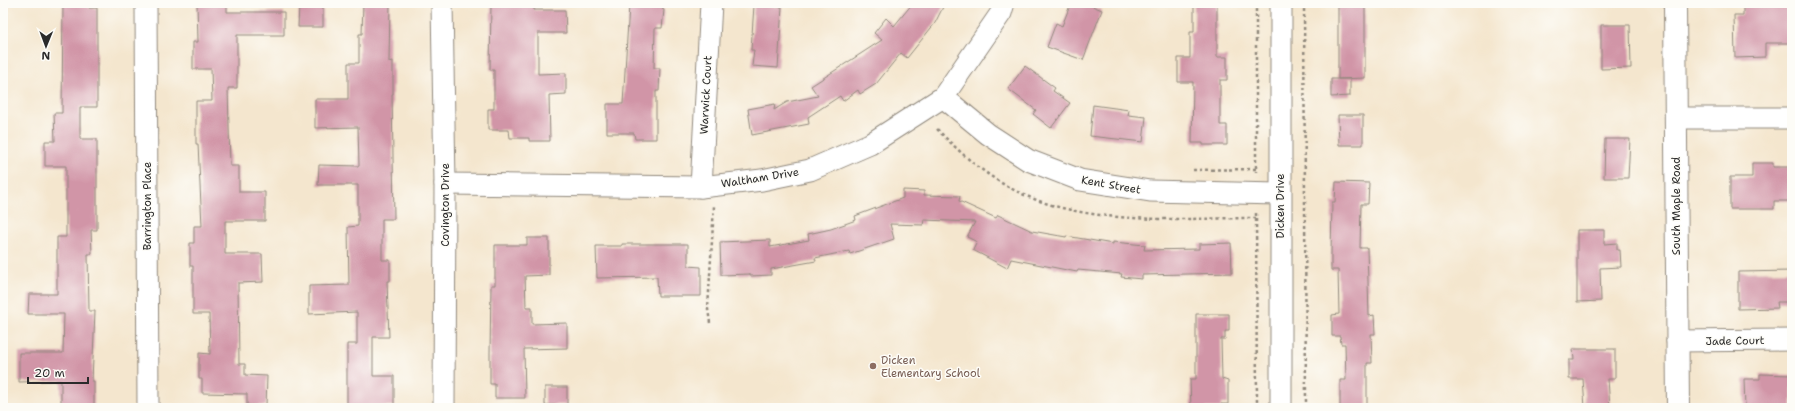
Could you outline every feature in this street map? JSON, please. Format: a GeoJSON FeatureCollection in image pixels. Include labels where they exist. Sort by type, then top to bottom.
{"type":"FeatureCollection","features":[{"type":"Feature","properties":{"kind":"street","name":"Barrington Place"},"geometry":{"type":"LineString","coordinates":[[146,3],[148,408]]}},
{"type":"Feature","properties":{"kind":"street","name":"Covington Drive"},"geometry":{"type":"LineString","coordinates":[[442,3],[445,184],[444,408]]}},
{"type":"Feature","properties":{"kind":"street","name":"Warwick Court"},"geometry":{"type":"LineString","coordinates":[[708,186],[711,3]]}},
{"type":"Feature","properties":{"kind":"street","name":"Waltham Drive"},"geometry":{"type":"LineString","coordinates":[[445,184],[708,186],[762,180],[810,170],[870,144],[943,97],[1000,13],[1004,3]]}},
{"type":"Feature","properties":{"kind":"street","name":"Dicken Drive"},"geometry":{"type":"LineString","coordinates":[[1281,3],[1281,408]]}},
{"type":"Feature","properties":{"kind":"street","name":"South Maple Road"},"geometry":{"type":"LineString","coordinates":[[1675,3],[1678,408]]}},
{"type":"Feature","properties":{"kind":"street","name":"Kent Street"},"geometry":{"type":"LineString","coordinates":[[943,97],[988,134],[1028,160],[1080,180],[1150,191],[1280,194]]}},
{"type":"Feature","properties":{"kind":"street"},"geometry":{"type":"LineString","coordinates":[[1676,118],[1792,118]]}},
{"type":"Feature","properties":{"kind":"street","name":"Jade Court"},"geometry":{"type":"LineString","coordinates":[[1677,341],[1792,340]]}},
{"type":"Feature","properties":{"kind":"path"},"geometry":{"type":"LineString","coordinates":[[1304,3],[1306,408]]}},
{"type":"Feature","properties":{"kind":"path"},"geometry":{"type":"LineString","coordinates":[[1189,170],[1256,169]]}},
{"type":"Feature","properties":{"kind":"path"},"geometry":{"type":"LineString","coordinates":[[708,186],[708,309],[710,323]]}},
{"type":"Feature","properties":{"kind":"building"},"geometry":{"type":"Polygon","coordinates":[[[63,3],[89,3],[89,8],[97,8],[97,107],[80,107],[80,139],[97,139],[97,230],[91,230],[92,254],[88,254],[89,311],[95,311],[92,381],[94,381],[94,406],[61,406],[61,381],[19,382],[19,353],[63,353],[64,314],[28,314],[29,294],[57,294],[57,237],[66,237],[66,166],[45,166],[45,141],[55,141],[54,113],[62,113],[63,3]]]}},
{"type":"Feature","properties":{"kind":"building"},"geometry":{"type":"Polygon","coordinates":[[[197,3],[227,3],[227,12],[284,12],[284,35],[237,35],[237,88],[228,88],[230,166],[239,166],[239,192],[265,192],[265,221],[225,221],[225,254],[262,254],[263,282],[238,283],[239,364],[245,364],[245,375],[267,376],[266,406],[247,405],[247,394],[202,393],[202,379],[199,379],[199,353],[210,354],[209,314],[193,314],[193,266],[190,266],[190,243],[194,243],[194,226],[202,226],[198,144],[196,144],[196,101],[212,101],[211,69],[193,69],[193,42],[198,42],[197,3]]]}},
{"type":"Feature","properties":{"kind":"building"},"geometry":{"type":"Polygon","coordinates":[[[363,3],[390,3],[389,62],[393,61],[392,94],[394,219],[382,219],[382,260],[390,260],[390,281],[387,281],[389,337],[373,337],[373,376],[394,376],[394,406],[347,407],[347,344],[357,344],[357,312],[309,314],[309,286],[349,285],[348,227],[358,226],[358,185],[318,185],[319,165],[359,166],[358,127],[315,128],[315,99],[348,99],[348,63],[359,63],[359,34],[362,34],[363,3]]]}},
{"type":"Feature","properties":{"kind":"building"},"geometry":{"type":"Polygon","coordinates":[[[491,3],[534,3],[534,10],[565,10],[566,33],[538,33],[538,74],[566,73],[566,94],[549,95],[550,141],[529,141],[529,138],[510,138],[509,130],[488,130],[488,109],[494,109],[494,70],[490,70],[491,3]]]}},
{"type":"Feature","properties":{"kind":"building"},"geometry":{"type":"Polygon","coordinates":[[[632,3],[662,3],[662,9],[664,10],[662,28],[655,28],[654,68],[660,68],[659,91],[656,91],[656,139],[635,139],[634,133],[607,133],[607,104],[623,104],[629,5],[632,5],[632,3]]]}},
{"type":"Feature","properties":{"kind":"building"},"geometry":{"type":"Polygon","coordinates":[[[913,3],[945,3],[935,23],[907,58],[901,53],[876,84],[860,94],[858,90],[843,101],[840,96],[808,117],[809,124],[752,135],[748,109],[775,104],[774,110],[787,102],[818,96],[811,86],[882,40],[874,33],[886,18],[894,26],[913,3]]]}},
{"type":"Feature","properties":{"kind":"building"},"geometry":{"type":"Polygon","coordinates":[[[1071,3],[1085,3],[1102,10],[1083,60],[1047,47],[1056,23],[1062,26],[1071,3]]]}},
{"type":"Feature","properties":{"kind":"building"},"geometry":{"type":"Polygon","coordinates":[[[1194,3],[1217,3],[1217,57],[1227,57],[1227,80],[1220,80],[1220,125],[1227,125],[1227,145],[1203,145],[1203,143],[1192,143],[1193,82],[1178,82],[1178,58],[1190,58],[1190,32],[1194,32],[1194,3]]]}},
{"type":"Feature","properties":{"kind":"building"},"geometry":{"type":"Polygon","coordinates":[[[1338,3],[1365,3],[1365,78],[1338,79],[1338,3]]]}},
{"type":"Feature","properties":{"kind":"building"},"geometry":{"type":"Polygon","coordinates":[[[1743,3],[1792,3],[1792,43],[1765,43],[1765,57],[1735,58],[1734,15],[1743,15],[1743,3]]]}},
{"type":"Feature","properties":{"kind":"building"},"geometry":{"type":"Polygon","coordinates":[[[299,5],[323,5],[323,27],[298,27],[299,5]]]}},
{"type":"Feature","properties":{"kind":"building"},"geometry":{"type":"Polygon","coordinates":[[[754,5],[782,7],[778,68],[752,66],[754,50],[751,50],[754,5]]]}},
{"type":"Feature","properties":{"kind":"building"},"geometry":{"type":"Polygon","coordinates":[[[1601,25],[1630,25],[1631,68],[1601,69],[1601,25]]]}},
{"type":"Feature","properties":{"kind":"building"},"geometry":{"type":"Polygon","coordinates":[[[1025,66],[1055,88],[1053,91],[1070,103],[1051,128],[1033,114],[1036,110],[1008,89],[1025,66]]]}},
{"type":"Feature","properties":{"kind":"building"},"geometry":{"type":"Polygon","coordinates":[[[1331,79],[1350,79],[1350,96],[1331,97],[1331,79]]]}},
{"type":"Feature","properties":{"kind":"building"},"geometry":{"type":"Polygon","coordinates":[[[1093,105],[1129,110],[1128,115],[1146,117],[1143,142],[1090,136],[1093,105]]]}},
{"type":"Feature","properties":{"kind":"building"},"geometry":{"type":"Polygon","coordinates":[[[1338,115],[1363,115],[1363,145],[1339,145],[1338,115]]]}},
{"type":"Feature","properties":{"kind":"building"},"geometry":{"type":"Polygon","coordinates":[[[1605,139],[1630,139],[1628,178],[1604,178],[1605,139]]]}},
{"type":"Feature","properties":{"kind":"building"},"geometry":{"type":"Polygon","coordinates":[[[1752,163],[1773,163],[1773,167],[1792,167],[1792,201],[1774,201],[1774,209],[1730,209],[1730,177],[1752,177],[1752,163]]]}},
{"type":"Feature","properties":{"kind":"building"},"geometry":{"type":"Polygon","coordinates":[[[1336,182],[1369,183],[1368,204],[1361,204],[1360,248],[1367,248],[1369,316],[1374,315],[1375,334],[1371,334],[1372,363],[1367,363],[1367,408],[1340,408],[1340,380],[1346,380],[1345,344],[1341,344],[1340,336],[1332,336],[1332,315],[1339,314],[1338,270],[1331,270],[1332,202],[1335,202],[1336,182]]]}},
{"type":"Feature","properties":{"kind":"building"},"geometry":{"type":"Polygon","coordinates":[[[903,190],[924,191],[924,195],[960,196],[959,201],[996,218],[998,215],[1032,231],[1113,244],[1113,242],[1145,245],[1144,250],[1199,249],[1199,244],[1231,243],[1232,273],[1142,275],[1142,279],[1121,277],[1122,274],[1078,270],[1077,272],[1011,259],[1007,268],[973,250],[977,242],[967,237],[975,222],[924,220],[923,225],[890,224],[894,239],[850,254],[849,251],[815,258],[816,261],[771,269],[771,275],[721,275],[720,242],[770,240],[770,247],[809,240],[808,234],[831,229],[856,220],[855,216],[903,198],[903,190]]]}},
{"type":"Feature","properties":{"kind":"building"},"geometry":{"type":"Polygon","coordinates":[[[1577,230],[1604,230],[1604,244],[1617,243],[1617,250],[1620,250],[1621,267],[1600,268],[1601,301],[1577,302],[1577,230]]]}},
{"type":"Feature","properties":{"kind":"building"},"geometry":{"type":"Polygon","coordinates":[[[527,238],[549,238],[549,275],[525,276],[526,307],[532,307],[532,324],[567,323],[567,348],[524,349],[525,398],[495,398],[495,384],[490,384],[490,353],[491,285],[495,285],[495,245],[527,245],[527,238]]]}},
{"type":"Feature","properties":{"kind":"building"},"geometry":{"type":"Polygon","coordinates":[[[622,244],[688,244],[688,266],[701,267],[701,296],[658,296],[657,277],[597,278],[596,246],[622,246],[622,244]]]}},
{"type":"Feature","properties":{"kind":"building"},"geometry":{"type":"Polygon","coordinates":[[[1792,271],[1792,302],[1777,302],[1778,308],[1738,309],[1738,272],[1792,271]]]}},
{"type":"Feature","properties":{"kind":"building"},"geometry":{"type":"Polygon","coordinates":[[[1196,314],[1229,314],[1229,331],[1225,331],[1225,339],[1221,339],[1222,379],[1228,381],[1228,404],[1221,404],[1221,408],[1191,408],[1190,379],[1196,379],[1196,314]]]}},
{"type":"Feature","properties":{"kind":"building"},"geometry":{"type":"Polygon","coordinates":[[[1573,349],[1615,349],[1615,379],[1608,379],[1610,408],[1585,408],[1583,379],[1569,379],[1569,360],[1574,360],[1573,349]]]}},
{"type":"Feature","properties":{"kind":"building"},"geometry":{"type":"Polygon","coordinates":[[[1760,374],[1792,375],[1792,408],[1745,408],[1744,379],[1760,379],[1760,374]]]}},
{"type":"Feature","properties":{"kind":"building"},"geometry":{"type":"Polygon","coordinates":[[[545,387],[567,387],[567,405],[545,405],[545,387]]]}},
{"type":"Feature","properties":{"kind":"place","name":"Dicken Elementary School"},"geometry":{"type":"Point","coordinates":[873,366]}}]}
